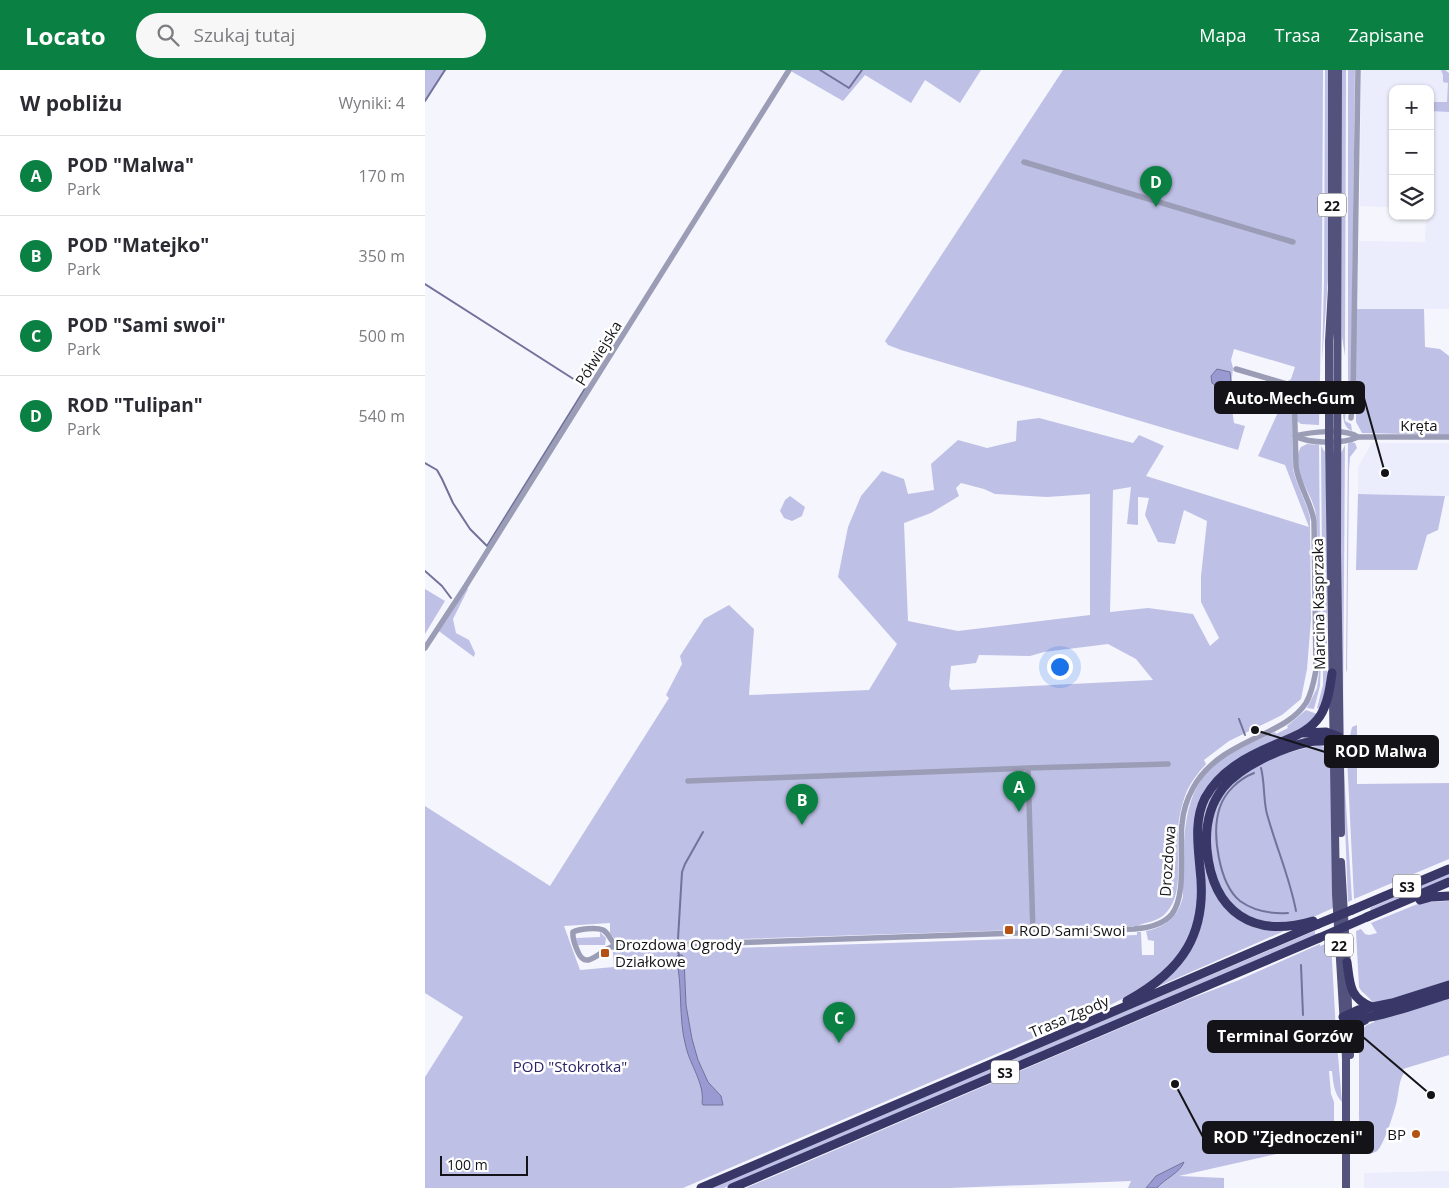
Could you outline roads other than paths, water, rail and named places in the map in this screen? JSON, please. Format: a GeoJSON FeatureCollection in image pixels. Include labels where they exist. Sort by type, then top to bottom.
{"type":"FeatureCollection","features":[{"type":"Feature","properties":{"kind":"highway"},"geometry":{"type":"LineString","coordinates":[[1301,734],[1315,722],[1324,709],[1332,673]]}},
{"type":"Feature","properties":{"kind":"highway"},"geometry":{"type":"LineString","coordinates":[[1078,1027],[1144,991],[1167,974],[1189,945],[1200,915],[1201,873],[1197,829],[1200,812],[1205,799],[1219,779],[1235,765],[1254,754],[1301,734],[1319,731],[1335,737]]}},
{"type":"Feature","properties":{"kind":"highway"},"geometry":{"type":"LineString","coordinates":[[1318,922],[1288,927],[1273,927],[1243,918],[1232,910],[1220,896],[1212,881],[1207,857],[1206,832],[1210,811],[1216,798],[1224,787],[1240,773],[1261,760],[1288,748],[1335,737]]}},
{"type":"Feature","properties":{"kind":"highway","name":"S3"},"geometry":{"type":"LineString","coordinates":[[1318,922],[1352,910],[1449,869]]}},
{"type":"Feature","properties":{"kind":"highway","name":"Trasa Zgody"},"geometry":{"type":"LineString","coordinates":[[732,1188],[1449,882]]}},
{"type":"Feature","properties":{"kind":"highway"},"geometry":{"type":"LineString","coordinates":[[1391,907],[1431,897],[1449,896]]}},
{"type":"Feature","properties":{"kind":"highway","name":"Trasa Zgody"},"geometry":{"type":"LineString","coordinates":[[701,1188],[1318,922]]}},
{"type":"Feature","properties":{"kind":"highway"},"geometry":{"type":"LineString","coordinates":[[1347,962],[1353,993],[1372,1012]]}},
{"type":"Feature","properties":{"kind":"highway"},"geometry":{"type":"LineString","coordinates":[[1350,1032],[1372,1012],[1392,1003],[1449,985]]}},
{"type":"Feature","properties":{"kind":"highway"},"geometry":{"type":"LineString","coordinates":[[1347,1017],[1449,994]]}},
{"type":"Feature","properties":{"kind":"main road","name":"Marcina Kasprzaka"},"geometry":{"type":"LineString","coordinates":[[1333,70],[1329,442],[1332,673],[1347,962],[1347,1188]]}},
{"type":"Feature","properties":{"kind":"main road","name":"Marcina Kasprzaka"},"geometry":{"type":"LineString","coordinates":[[1338,70],[1336,894],[1350,1032],[1351,1067],[1347,1188]]}},
{"type":"Feature","properties":{"kind":"street","name":"Półwiejska"},"geometry":{"type":"LineString","coordinates":[[425,648],[789,70]]}},
{"type":"Feature","properties":{"kind":"street"},"geometry":{"type":"LineString","coordinates":[[1351,418],[1353,398],[1358,70]]}},
{"type":"Feature","properties":{"kind":"street"},"geometry":{"type":"LineString","coordinates":[[1023,162],[1293,242]]}},
{"type":"Feature","properties":{"kind":"street"},"geometry":{"type":"LineString","coordinates":[[1236,369],[1287,384],[1294,389],[1295,436]]}},
{"type":"Feature","properties":{"kind":"street"},"geometry":{"type":"LineString","coordinates":[[1268,399],[1274,380]]}},
{"type":"Feature","properties":{"kind":"street","name":"Kręta"},"geometry":{"type":"LineString","coordinates":[[1295,436],[1338,432],[1352,433],[1358,437]]}},
{"type":"Feature","properties":{"kind":"street","name":"Kręta"},"geometry":{"type":"LineString","coordinates":[[1295,436],[1309,440],[1329,442],[1351,440],[1358,437],[1449,437]]}},
{"type":"Feature","properties":{"kind":"street","name":"Drozdowa"},"geometry":{"type":"LineString","coordinates":[[617,947],[1134,929],[1155,925],[1167,918],[1175,909],[1179,895],[1182,823],[1186,805],[1194,786],[1215,761],[1236,747],[1287,722],[1298,713],[1308,699],[1314,683],[1316,663],[1314,521],[1310,504],[1297,473],[1295,436]]}},
{"type":"Feature","properties":{"kind":"street"},"geometry":{"type":"LineString","coordinates":[[687,781],[1168,764]]}},
{"type":"Feature","properties":{"kind":"street"},"geometry":{"type":"LineString","coordinates":[[1028,768],[1033,933]]}},
{"type":"Feature","properties":{"kind":"street"},"geometry":{"type":"LineString","coordinates":[[600,929],[617,947],[606,949],[593,959],[584,960],[578,954],[573,940],[573,932],[577,930],[600,929]]}},
{"type":"Feature","properties":{"kind":"waterway"},"geometry":{"type":"LineString","coordinates":[[425,101],[445,70]]}},
{"type":"Feature","properties":{"kind":"waterway"},"geometry":{"type":"LineString","coordinates":[[820,70],[849,88],[862,70]]}},
{"type":"Feature","properties":{"kind":"waterway"},"geometry":{"type":"LineString","coordinates":[[425,284],[586,387],[487,546],[470,529],[453,503],[437,470],[425,463]]}},
{"type":"Feature","properties":{"kind":"waterway"},"geometry":{"type":"LineString","coordinates":[[425,571],[442,586],[451,598]]}},
{"type":"Feature","properties":{"kind":"waterway"},"geometry":{"type":"LineString","coordinates":[[1239,719],[1245,735]]}},
{"type":"Feature","properties":{"kind":"waterway"},"geometry":{"type":"LineString","coordinates":[[1261,768],[1267,814],[1296,911]]}},
{"type":"Feature","properties":{"kind":"waterway"},"geometry":{"type":"LineString","coordinates":[[1254,773],[1233,787],[1225,796],[1220,807],[1216,830],[1222,870],[1227,883],[1240,901],[1263,911],[1288,913]]}},
{"type":"Feature","properties":{"kind":"waterway"},"geometry":{"type":"LineString","coordinates":[[678,939],[682,872],[703,832]]}},
{"type":"Feature","properties":{"kind":"waterway"},"geometry":{"type":"LineString","coordinates":[[678,949],[679,956]]}},
{"type":"Feature","properties":{"kind":"waterway"},"geometry":{"type":"LineString","coordinates":[[1301,965],[1303,1015]]}},
{"type":"Feature","properties":{"kind":"place","name":"ROD \"Tulipan\""},"geometry":{"type":"Point","coordinates":[1156,207]}},
{"type":"Feature","properties":{"kind":"place","name":"Auto-Mech-Gum"},"geometry":{"type":"Point","coordinates":[1385,473]}},
{"type":"Feature","properties":{"kind":"place","name":"ROD Malwa"},"geometry":{"type":"Point","coordinates":[1255,730]}},
{"type":"Feature","properties":{"kind":"place","name":"POD \"Malwa\""},"geometry":{"type":"Point","coordinates":[1019,812]}},
{"type":"Feature","properties":{"kind":"place","name":"POD \"Matejko\""},"geometry":{"type":"Point","coordinates":[802,825]}},
{"type":"Feature","properties":{"kind":"place","name":"ROD Sami Swoi"},"geometry":{"type":"Point","coordinates":[1009,930]}},
{"type":"Feature","properties":{"kind":"place","name":"Drozdowa Ogrody Działkowe"},"geometry":{"type":"Point","coordinates":[605,953]}},
{"type":"Feature","properties":{"kind":"place","name":"POD \"Sami swoi\""},"geometry":{"type":"Point","coordinates":[839,1043]}},
{"type":"Feature","properties":{"kind":"place","name":"ROD \"Zjednoczeni\""},"geometry":{"type":"Point","coordinates":[1175,1084]}},
{"type":"Feature","properties":{"kind":"place","name":"Terminal Gorzów"},"geometry":{"type":"Point","coordinates":[1431,1095]}},
{"type":"Feature","properties":{"kind":"place","name":"BP"},"geometry":{"type":"Point","coordinates":[1416,1134]}},
{"type":"Feature","properties":{"kind":"park label","name":"POD \"Stokrotka\""},"geometry":{"type":"Point","coordinates":[570,1066]}}]}
